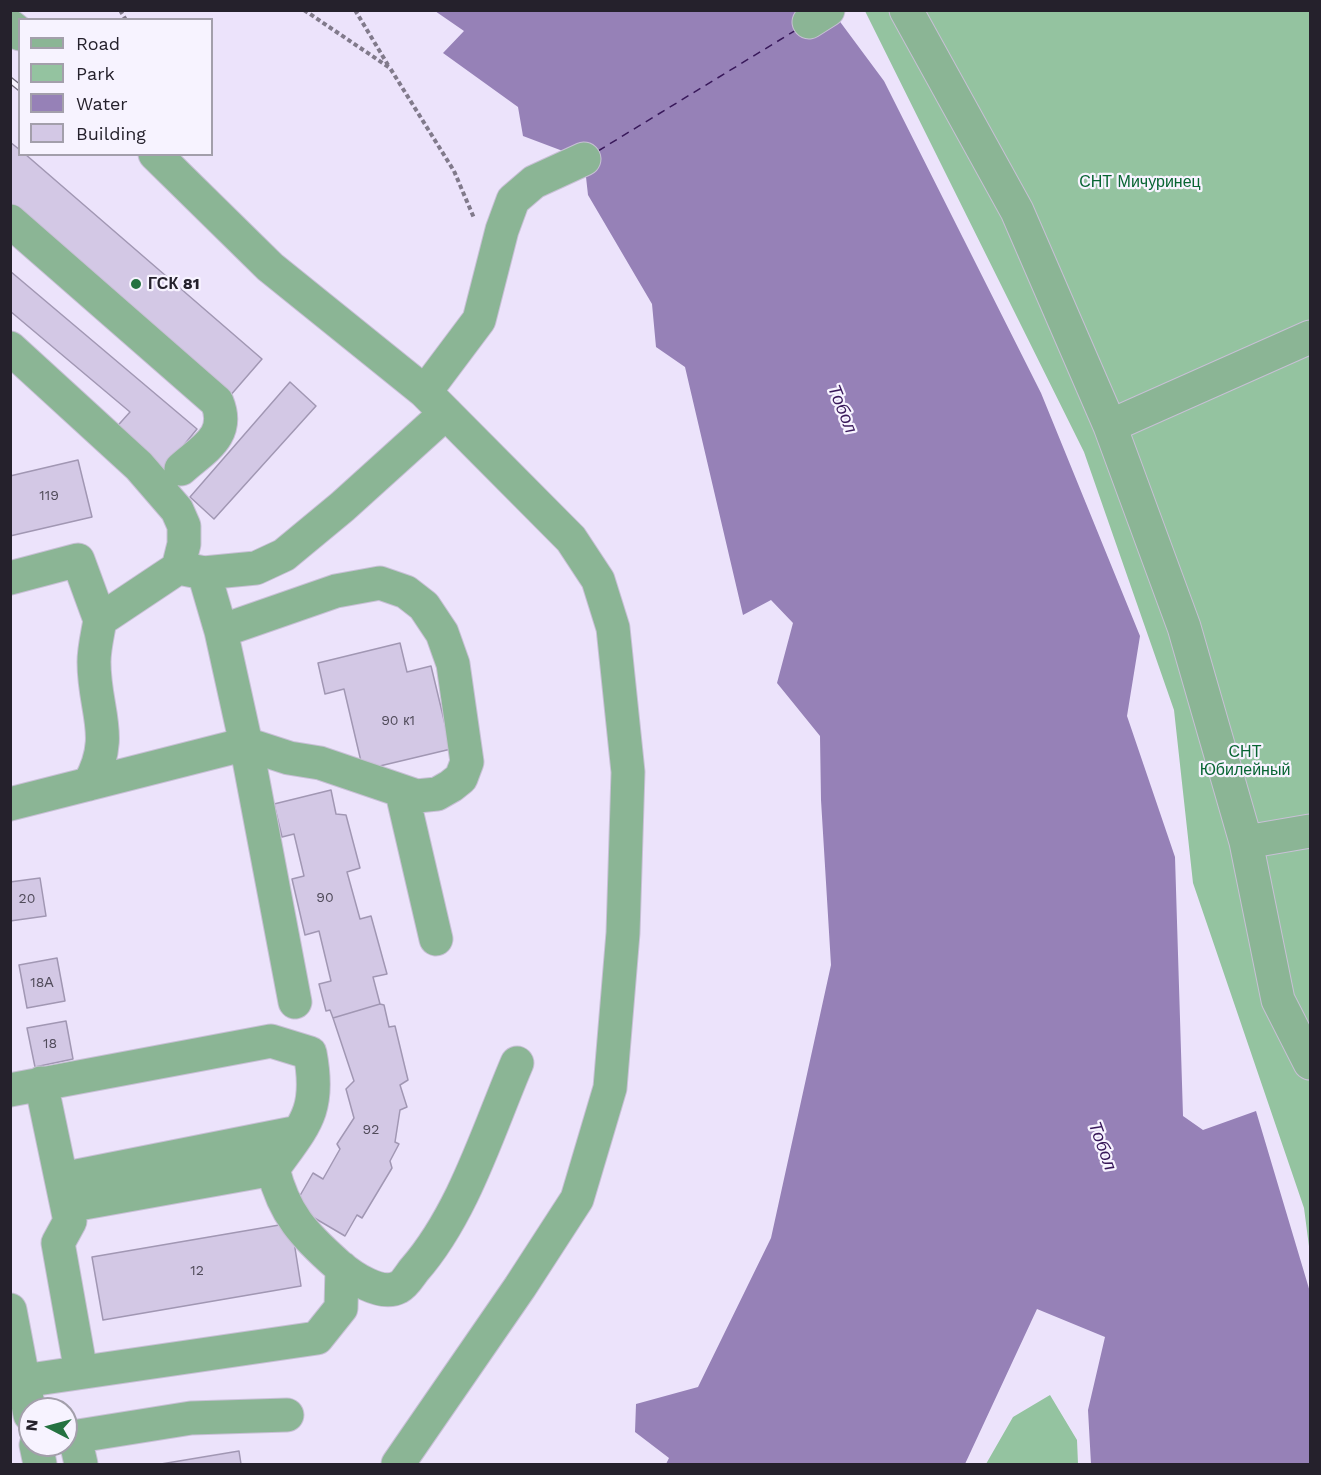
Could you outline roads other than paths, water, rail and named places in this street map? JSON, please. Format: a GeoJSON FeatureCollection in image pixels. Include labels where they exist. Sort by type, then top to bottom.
{"type":"FeatureCollection","features":[{"type":"Feature","properties":{"kind":"street"},"geometry":{"type":"LineString","coordinates":[[906,10],[1017,211],[1110,426],[1185,627],[1246,842],[1278,1000],[1311,1063]]}},
{"type":"Feature","properties":{"kind":"street"},"geometry":{"type":"LineString","coordinates":[[157,156],[270,267],[435,403],[571,539],[598,580],[613,628],[628,772],[623,933],[610,1088],[577,1199],[520,1287],[398,1464]]}},
{"type":"Feature","properties":{"kind":"street"},"geometry":{"type":"LineString","coordinates":[[100,620],[191,570],[256,568],[284,555],[342,507],[435,403],[479,320],[502,230],[513,200],[534,182],[584,159]]}},
{"type":"Feature","properties":{"kind":"street"},"geometry":{"type":"LineString","coordinates":[[10,221],[217,402],[222,418],[220,434],[181,469]]}},
{"type":"Feature","properties":{"kind":"street"},"geometry":{"type":"LineString","coordinates":[[1110,426],[1311,337]]}},
{"type":"Feature","properties":{"kind":"street"},"geometry":{"type":"LineString","coordinates":[[10,348],[139,466],[177,510],[184,526],[184,544],[191,570],[221,631],[246,744],[295,1002]]}},
{"type":"Feature","properties":{"kind":"street"},"geometry":{"type":"LineString","coordinates":[[10,578],[78,560],[100,620],[93,660],[104,743],[100,764],[89,784]]}},
{"type":"Feature","properties":{"kind":"street"},"geometry":{"type":"LineString","coordinates":[[10,804],[246,744],[289,758],[330,766],[402,793],[417,796],[437,794],[461,778],[467,762],[453,664],[442,633],[424,606],[406,592],[380,583],[336,591],[221,631]]}},
{"type":"Feature","properties":{"kind":"street"},"geometry":{"type":"LineString","coordinates":[[402,793],[436,939]]}},
{"type":"Feature","properties":{"kind":"street"},"geometry":{"type":"LineString","coordinates":[[1246,842],[1311,831]]}},
{"type":"Feature","properties":{"kind":"street"},"geometry":{"type":"LineString","coordinates":[[65,1192],[273,1169],[299,1132],[312,1108],[316,1083],[310,1053],[271,1041],[26,1087],[65,1192],[70,1221],[58,1243],[81,1372]]}},
{"type":"Feature","properties":{"kind":"street"},"geometry":{"type":"LineString","coordinates":[[273,1169],[280,1198],[310,1241],[342,1268],[382,1290],[400,1287],[430,1252],[451,1217],[517,1063]]}},
{"type":"Feature","properties":{"kind":"street"},"geometry":{"type":"LineString","coordinates":[[65,1192],[299,1132]]}},
{"type":"Feature","properties":{"kind":"street"},"geometry":{"type":"LineString","coordinates":[[23,1381],[317,1338],[341,1308],[342,1268]]}},
{"type":"Feature","properties":{"kind":"street"},"geometry":{"type":"LineString","coordinates":[[10,1310],[26,1397]]}},
{"type":"Feature","properties":{"kind":"street"},"geometry":{"type":"LineString","coordinates":[[78,1445],[191,1418],[286,1415]]}},
{"type":"Feature","properties":{"kind":"water","name":"Тобол"},"geometry":{"type":"Polygon","coordinates":[[[435,11],[810,11],[838,19],[884,81],[1041,393],[1140,636],[1127,716],[1175,857],[1183,1116],[1203,1130],[1256,1111],[1310,1292],[1310,1464],[1091,1464],[1088,1410],[1105,1337],[1037,1309],[965,1464],[666,1464],[669,1458],[635,1432],[636,1404],[698,1387],[771,1238],[831,965],[821,800],[820,736],[777,683],[793,623],[771,600],[743,615],[685,367],[656,347],[652,304],[588,195],[584,159],[523,136],[518,107],[443,53],[464,31],[435,11]]]}},
{"type":"Feature","properties":{"kind":"railway"},"geometry":{"type":"LineString","coordinates":[[10,80],[18,86]]}},
{"type":"Feature","properties":{"kind":"place","name":"ГСК 81"},"geometry":{"type":"Point","coordinates":[136,284]}},
{"type":"Feature","properties":{"kind":"park label","name":"СНТ Мичуринец"},"geometry":{"type":"Point","coordinates":[1140,182]}},
{"type":"Feature","properties":{"kind":"park label","name":"СНТ Юбилейный"},"geometry":{"type":"Point","coordinates":[1245,761]}}]}
